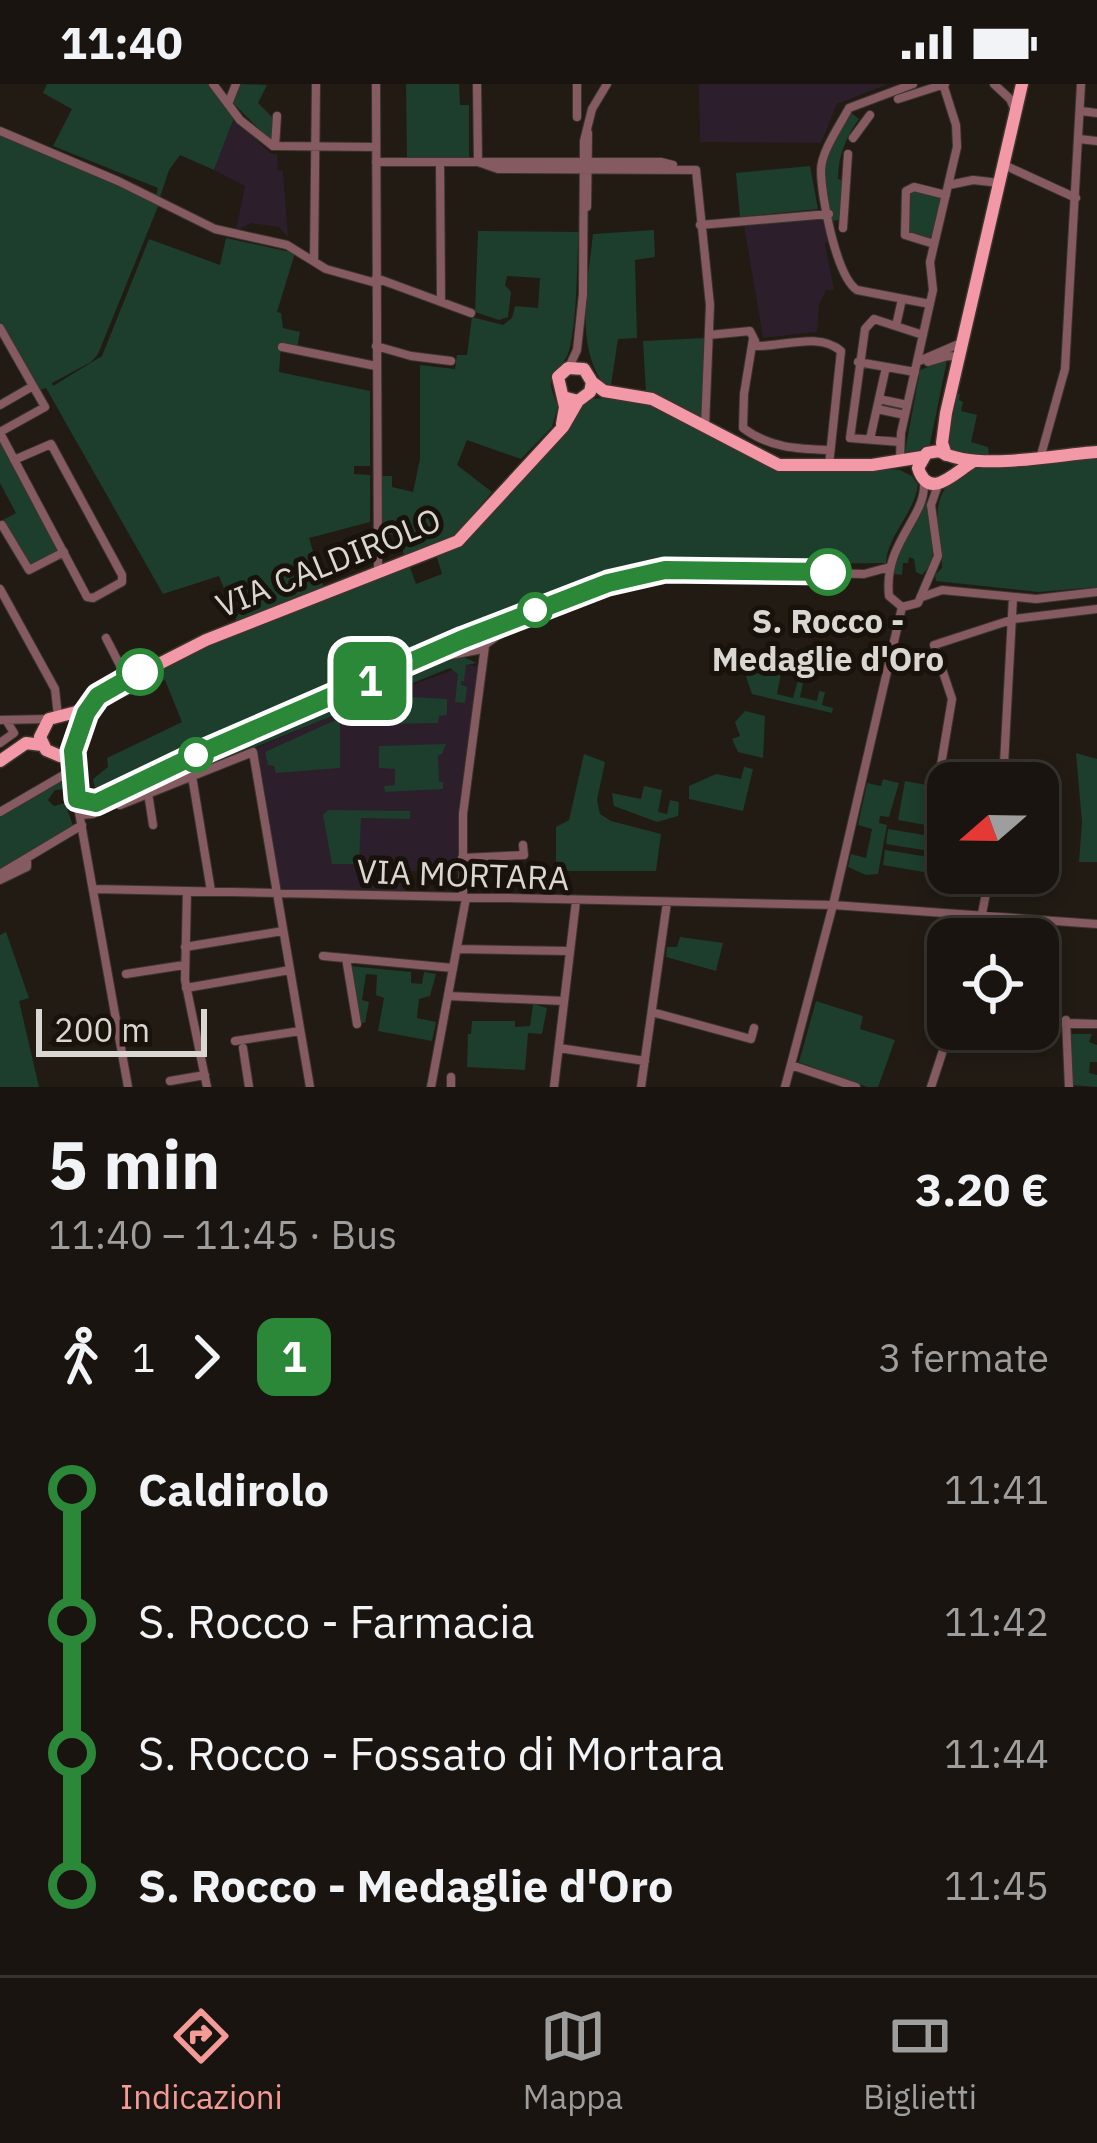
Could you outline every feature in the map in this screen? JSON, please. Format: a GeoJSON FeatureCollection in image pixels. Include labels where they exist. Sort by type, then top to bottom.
{"type":"FeatureCollection","features":[{"type":"Feature","properties":{"kind":"main road"},"geometry":{"type":"LineString","coordinates":[[951,475],[942,442],[946,413],[1022,84]]}},
{"type":"Feature","properties":{"kind":"main road"},"geometry":{"type":"LineString","coordinates":[[556,435],[564,414],[558,380],[568,368],[580,367],[604,391],[652,399],[779,464],[830,467],[902,460],[951,475],[972,462]]}},
{"type":"Feature","properties":{"kind":"main road","name":"VIA CALDIROLO"},"geometry":{"type":"LineString","coordinates":[[49,725],[206,640],[464,537],[556,435],[591,378]]}},
{"type":"Feature","properties":{"kind":"main road"},"geometry":{"type":"LineString","coordinates":[[563,397],[622,395]]}},
{"type":"Feature","properties":{"kind":"main road"},"geometry":{"type":"LineString","coordinates":[[926,470],[946,413]]}},
{"type":"Feature","properties":{"kind":"main road"},"geometry":{"type":"LineString","coordinates":[[926,470],[948,457],[972,462],[1097,452]]}},
{"type":"Feature","properties":{"kind":"main road"},"geometry":{"type":"LineString","coordinates":[[49,725],[54,755],[73,751],[92,702]]}},
{"type":"Feature","properties":{"kind":"main road"},"geometry":{"type":"LineString","coordinates":[[0,747],[49,725],[76,724],[80,736]]}},
{"type":"Feature","properties":{"kind":"main road"},"geometry":{"type":"LineString","coordinates":[[0,761],[49,725]]}},
{"type":"Feature","properties":{"kind":"street"},"geometry":{"type":"LineString","coordinates":[[213,84],[240,120],[274,146],[376,147]]}},
{"type":"Feature","properties":{"kind":"street"},"geometry":{"type":"LineString","coordinates":[[225,101],[227,84]]}},
{"type":"Feature","properties":{"kind":"street"},"geometry":{"type":"LineString","coordinates":[[225,101],[236,84]]}},
{"type":"Feature","properties":{"kind":"street"},"geometry":{"type":"LineString","coordinates":[[314,261],[316,84]]}},
{"type":"Feature","properties":{"kind":"street"},"geometry":{"type":"LineString","coordinates":[[376,84],[378,572]]}},
{"type":"Feature","properties":{"kind":"street"},"geometry":{"type":"LineString","coordinates":[[477,84],[478,163]]}},
{"type":"Feature","properties":{"kind":"street"},"geometry":{"type":"LineString","coordinates":[[577,84],[577,117]]}},
{"type":"Feature","properties":{"kind":"street"},"geometry":{"type":"LineString","coordinates":[[591,378],[583,356],[581,324],[587,131],[594,105],[607,84]]}},
{"type":"Feature","properties":{"kind":"street"},"geometry":{"type":"LineString","coordinates":[[901,95],[913,84]]}},
{"type":"Feature","properties":{"kind":"street"},"geometry":{"type":"LineString","coordinates":[[902,460],[900,442],[906,410],[930,304],[933,287],[930,262],[957,130],[944,84],[849,108],[820,167],[837,257],[847,283],[875,294],[930,304]]}},
{"type":"Feature","properties":{"kind":"street"},"geometry":{"type":"LineString","coordinates":[[996,85],[1014,88],[1022,84]]}},
{"type":"Feature","properties":{"kind":"street"},"geometry":{"type":"LineString","coordinates":[[1041,455],[1065,369],[1081,84]]}},
{"type":"Feature","properties":{"kind":"street"},"geometry":{"type":"LineString","coordinates":[[996,85],[1016,113]]}},
{"type":"Feature","properties":{"kind":"street"},"geometry":{"type":"LineString","coordinates":[[849,108],[868,118],[853,137]]}},
{"type":"Feature","properties":{"kind":"street"},"geometry":{"type":"LineString","coordinates":[[1081,111],[1097,113]]}},
{"type":"Feature","properties":{"kind":"street"},"geometry":{"type":"LineString","coordinates":[[274,146],[277,116]]}},
{"type":"Feature","properties":{"kind":"street"},"geometry":{"type":"LineString","coordinates":[[0,130],[205,225],[276,242],[326,269],[376,280],[472,314]]}},
{"type":"Feature","properties":{"kind":"street"},"geometry":{"type":"LineString","coordinates":[[1079,139],[1097,141]]}},
{"type":"Feature","properties":{"kind":"street"},"geometry":{"type":"LineString","coordinates":[[831,225],[843,226],[848,154]]}},
{"type":"Feature","properties":{"kind":"street"},"geometry":{"type":"LineString","coordinates":[[376,162],[694,169],[710,300],[705,428]]}},
{"type":"Feature","properties":{"kind":"street"},"geometry":{"type":"LineString","coordinates":[[440,162],[441,302]]}},
{"type":"Feature","properties":{"kind":"street"},"geometry":{"type":"LineString","coordinates":[[1004,165],[1076,198]]}},
{"type":"Feature","properties":{"kind":"street"},"geometry":{"type":"LineString","coordinates":[[934,244],[905,235],[906,191],[948,190],[973,180],[1000,183]]}},
{"type":"Feature","properties":{"kind":"street"},"geometry":{"type":"LineString","coordinates":[[700,225],[829,214]]}},
{"type":"Feature","properties":{"kind":"street"},"geometry":{"type":"LineString","coordinates":[[896,326],[902,299]]}},
{"type":"Feature","properties":{"kind":"street"},"geometry":{"type":"LineString","coordinates":[[900,442],[850,438],[866,323],[874,319],[923,335]]}},
{"type":"Feature","properties":{"kind":"street"},"geometry":{"type":"LineString","coordinates":[[568,368],[575,358],[581,324]]}},
{"type":"Feature","properties":{"kind":"street"},"geometry":{"type":"LineString","coordinates":[[0,328],[45,407],[0,432],[14,460],[89,598],[122,582],[51,444],[14,460]]}},
{"type":"Feature","properties":{"kind":"street"},"geometry":{"type":"LineString","coordinates":[[709,335],[746,331],[752,342],[739,446]]}},
{"type":"Feature","properties":{"kind":"street"},"geometry":{"type":"LineString","coordinates":[[752,342],[764,346],[818,341],[841,351],[830,467]]}},
{"type":"Feature","properties":{"kind":"street"},"geometry":{"type":"LineString","coordinates":[[376,346],[452,362]]}},
{"type":"Feature","properties":{"kind":"street"},"geometry":{"type":"LineString","coordinates":[[282,347],[376,366]]}},
{"type":"Feature","properties":{"kind":"street"},"geometry":{"type":"LineString","coordinates":[[858,362],[916,367],[961,350]]}},
{"type":"Feature","properties":{"kind":"street"},"geometry":{"type":"LineString","coordinates":[[870,439],[886,368]]}},
{"type":"Feature","properties":{"kind":"street"},"geometry":{"type":"LineString","coordinates":[[0,405],[33,386]]}},
{"type":"Feature","properties":{"kind":"street"},"geometry":{"type":"LineString","coordinates":[[878,404],[906,410]]}},
{"type":"Feature","properties":{"kind":"street"},"geometry":{"type":"LineString","coordinates":[[742,422],[750,433],[789,449],[830,450]]}},
{"type":"Feature","properties":{"kind":"street"},"geometry":{"type":"LineString","coordinates":[[739,446],[750,433]]}},
{"type":"Feature","properties":{"kind":"street"},"geometry":{"type":"LineString","coordinates":[[926,470],[938,556],[922,597],[913,606],[902,607],[890,598],[890,567],[896,543],[924,496],[926,470]]}},
{"type":"Feature","properties":{"kind":"street"},"geometry":{"type":"LineString","coordinates":[[2,525],[29,570],[64,552]]}},
{"type":"Feature","properties":{"kind":"street"},"geometry":{"type":"LineString","coordinates":[[77,799],[91,804],[473,635],[608,583],[658,571],[864,574],[890,567]]}},
{"type":"Feature","properties":{"kind":"street"},"geometry":{"type":"LineString","coordinates":[[864,574],[888,586]]}},
{"type":"Feature","properties":{"kind":"street"},"geometry":{"type":"LineString","coordinates":[[931,576],[942,590]]}},
{"type":"Feature","properties":{"kind":"street"},"geometry":{"type":"LineString","coordinates":[[0,589],[55,689],[49,725],[7,720]]}},
{"type":"Feature","properties":{"kind":"street"},"geometry":{"type":"LineString","coordinates":[[922,597],[942,590],[1049,599],[1097,592]]}},
{"type":"Feature","properties":{"kind":"street"},"geometry":{"type":"LineString","coordinates":[[1004,762],[1013,597]]}},
{"type":"Feature","properties":{"kind":"street"},"geometry":{"type":"LineString","coordinates":[[785,1087],[902,607]]}},
{"type":"Feature","properties":{"kind":"street"},"geometry":{"type":"LineString","coordinates":[[942,762],[952,699],[934,645],[1013,619],[1097,609]]}},
{"type":"Feature","properties":{"kind":"street"},"geometry":{"type":"LineString","coordinates":[[416,662],[473,652],[530,612]]}},
{"type":"Feature","properties":{"kind":"street"},"geometry":{"type":"LineString","coordinates":[[431,1087],[464,897],[462,858],[485,646],[484,638],[473,635]]}},
{"type":"Feature","properties":{"kind":"street"},"geometry":{"type":"LineString","coordinates":[[473,635],[467,646],[481,665]]}},
{"type":"Feature","properties":{"kind":"street"},"geometry":{"type":"LineString","coordinates":[[106,638],[127,679]]}},
{"type":"Feature","properties":{"kind":"street"},"geometry":{"type":"LineString","coordinates":[[0,747],[14,733],[7,720]]}},
{"type":"Feature","properties":{"kind":"street"},"geometry":{"type":"LineString","coordinates":[[73,751],[77,799]]}},
{"type":"Feature","properties":{"kind":"street"},"geometry":{"type":"LineString","coordinates":[[115,792],[120,805],[253,752],[310,1087]]}},
{"type":"Feature","properties":{"kind":"street"},"geometry":{"type":"LineString","coordinates":[[54,755],[67,773],[84,822],[128,1087]]}},
{"type":"Feature","properties":{"kind":"street"},"geometry":{"type":"LineString","coordinates":[[0,812],[67,773]]}},
{"type":"Feature","properties":{"kind":"street"},"geometry":{"type":"LineString","coordinates":[[192,776],[211,892]]}},
{"type":"Feature","properties":{"kind":"street"},"geometry":{"type":"LineString","coordinates":[[0,877],[84,822],[115,792]]}},
{"type":"Feature","properties":{"kind":"street"},"geometry":{"type":"LineString","coordinates":[[148,793],[153,825]]}},
{"type":"Feature","properties":{"kind":"street"},"geometry":{"type":"LineString","coordinates":[[462,858],[524,855],[523,845]]}},
{"type":"Feature","properties":{"kind":"street","name":"VIA MORTARA"},"geometry":{"type":"LineString","coordinates":[[93,890],[833,905],[972,918]]}},
{"type":"Feature","properties":{"kind":"street"},"geometry":{"type":"LineString","coordinates":[[187,891],[186,988],[207,1087]]}},
{"type":"Feature","properties":{"kind":"street"},"geometry":{"type":"LineString","coordinates":[[554,1087],[576,901]]}},
{"type":"Feature","properties":{"kind":"street"},"geometry":{"type":"LineString","coordinates":[[641,1087],[667,902]]}},
{"type":"Feature","properties":{"kind":"street","name":"VIA MORTARA"},"geometry":{"type":"LineString","coordinates":[[1059,922],[1097,924]]}},
{"type":"Feature","properties":{"kind":"street"},"geometry":{"type":"LineString","coordinates":[[185,946],[283,931]]}},
{"type":"Feature","properties":{"kind":"street"},"geometry":{"type":"LineString","coordinates":[[457,949],[569,951]]}},
{"type":"Feature","properties":{"kind":"street"},"geometry":{"type":"LineString","coordinates":[[323,956],[453,968]]}},
{"type":"Feature","properties":{"kind":"street"},"geometry":{"type":"LineString","coordinates":[[346,958],[357,1024]]}},
{"type":"Feature","properties":{"kind":"street"},"geometry":{"type":"LineString","coordinates":[[126,974],[184,965]]}},
{"type":"Feature","properties":{"kind":"street"},"geometry":{"type":"LineString","coordinates":[[186,988],[290,970]]}},
{"type":"Feature","properties":{"kind":"street"},"geometry":{"type":"LineString","coordinates":[[448,996],[564,1001]]}},
{"type":"Feature","properties":{"kind":"street"},"geometry":{"type":"LineString","coordinates":[[652,1012],[751,1039],[754,1028]]}},
{"type":"Feature","properties":{"kind":"street"},"geometry":{"type":"LineString","coordinates":[[1059,1021],[1097,1024]]}},
{"type":"Feature","properties":{"kind":"street"},"geometry":{"type":"LineString","coordinates":[[1066,1021],[1070,1087]]}},
{"type":"Feature","properties":{"kind":"street"},"geometry":{"type":"LineString","coordinates":[[249,1087],[239,1045],[300,1031]]}},
{"type":"Feature","properties":{"kind":"street"},"geometry":{"type":"LineString","coordinates":[[559,1048],[645,1061]]}},
{"type":"Feature","properties":{"kind":"street"},"geometry":{"type":"LineString","coordinates":[[931,1087],[943,1050]]}},
{"type":"Feature","properties":{"kind":"street"},"geometry":{"type":"LineString","coordinates":[[791,1064],[856,1087]]}},
{"type":"Feature","properties":{"kind":"street"},"geometry":{"type":"LineString","coordinates":[[170,1081],[205,1075]]}},
{"type":"Feature","properties":{"kind":"shaded area"},"geometry":{"type":"Polygon","coordinates":[[[699,84],[888,84],[837,104],[821,143],[700,142],[699,84]]]}},
{"type":"Feature","properties":{"kind":"shaded area"},"geometry":{"type":"Polygon","coordinates":[[[234,118],[271,154],[277,154],[278,171],[283,171],[288,237],[279,227],[251,223],[236,231],[245,186],[214,170],[234,118]]]}},
{"type":"Feature","properties":{"kind":"shaded area"},"geometry":{"type":"Polygon","coordinates":[[[826,218],[830,238],[825,244],[834,290],[826,290],[819,305],[817,332],[763,338],[744,225],[826,218]]]}},
{"type":"Feature","properties":{"kind":"shaded area"},"geometry":{"type":"Polygon","coordinates":[[[467,665],[477,666],[459,872],[407,871],[405,895],[279,893],[254,749],[467,665]]]}},
{"type":"Feature","properties":{"kind":"green space"},"geometry":{"type":"Polygon","coordinates":[[[47,84],[208,84],[234,118],[214,170],[180,155],[160,197],[158,188],[53,146],[72,109],[43,93],[47,84]]]}},
{"type":"Feature","properties":{"kind":"green space"},"geometry":{"type":"Polygon","coordinates":[[[238,84],[267,85],[258,103],[273,118],[271,141],[231,101],[238,84]]]}},
{"type":"Feature","properties":{"kind":"green space"},"geometry":{"type":"Polygon","coordinates":[[[406,84],[459,84],[460,105],[469,105],[469,158],[407,158],[406,84]]]}},
{"type":"Feature","properties":{"kind":"green space"},"geometry":{"type":"Polygon","coordinates":[[[850,112],[859,119],[841,155],[839,220],[832,221],[823,166],[850,112]]]}},
{"type":"Feature","properties":{"kind":"green space"},"geometry":{"type":"Polygon","coordinates":[[[0,134],[159,204],[98,354],[53,386],[102,356],[149,239],[220,265],[226,238],[295,253],[277,312],[283,328],[300,332],[297,348],[281,345],[279,372],[370,391],[370,466],[354,466],[354,474],[370,475],[370,522],[309,538],[324,588],[237,622],[219,576],[163,594],[46,388],[40,390],[0,322],[0,134]]]}},
{"type":"Feature","properties":{"kind":"green space"},"geometry":{"type":"Polygon","coordinates":[[[810,166],[818,209],[740,217],[736,173],[810,166]]]}},
{"type":"Feature","properties":{"kind":"green space"},"geometry":{"type":"Polygon","coordinates":[[[911,190],[942,199],[931,241],[909,237],[911,190]]]}},
{"type":"Feature","properties":{"kind":"green space"},"geometry":{"type":"Polygon","coordinates":[[[654,230],[655,257],[635,260],[637,338],[618,339],[611,385],[602,382],[588,349],[593,234],[654,230]]]}},
{"type":"Feature","properties":{"kind":"green space"},"geometry":{"type":"Polygon","coordinates":[[[478,231],[579,232],[570,347],[551,384],[558,405],[552,427],[521,459],[467,440],[457,465],[492,492],[456,534],[404,555],[399,534],[378,535],[380,476],[392,476],[392,487],[413,492],[420,459],[420,365],[455,369],[457,355],[467,355],[472,317],[503,325],[512,318],[515,306],[538,308],[540,278],[507,276],[505,285],[511,292],[508,317],[499,320],[475,312],[478,231]]]}},
{"type":"Feature","properties":{"kind":"green space"},"geometry":{"type":"Polygon","coordinates":[[[704,338],[702,416],[698,419],[646,392],[643,341],[704,338]]]}},
{"type":"Feature","properties":{"kind":"green space"},"geometry":{"type":"Polygon","coordinates":[[[947,360],[930,444],[904,457],[920,370],[947,360]]]}},
{"type":"Feature","properties":{"kind":"green space"},"geometry":{"type":"Polygon","coordinates":[[[955,393],[963,402],[961,411],[977,415],[971,442],[988,447],[989,456],[948,452],[955,393]]]}},
{"type":"Feature","properties":{"kind":"green space"},"geometry":{"type":"Polygon","coordinates":[[[590,399],[644,400],[758,460],[900,470],[912,476],[918,485],[916,495],[886,563],[674,565],[630,570],[406,658],[96,793],[93,779],[108,767],[107,758],[182,722],[165,680],[104,706],[101,698],[223,637],[409,565],[416,584],[442,574],[436,554],[458,545],[579,405],[590,399]]]}},
{"type":"Feature","properties":{"kind":"green space"},"geometry":{"type":"Polygon","coordinates":[[[0,439],[57,545],[57,552],[32,566],[3,520],[16,513],[0,483],[0,439]]]}},
{"type":"Feature","properties":{"kind":"green space"},"geometry":{"type":"Polygon","coordinates":[[[1097,456],[1097,587],[1039,592],[936,581],[942,568],[938,510],[943,492],[954,479],[991,465],[1097,456]]]}},
{"type":"Feature","properties":{"kind":"green space"},"geometry":{"type":"Polygon","coordinates":[[[924,501],[929,502],[932,521],[932,559],[922,575],[909,557],[902,575],[894,574],[897,552],[924,501]]]}},
{"type":"Feature","properties":{"kind":"green space"},"geometry":{"type":"Polygon","coordinates":[[[463,657],[477,663],[466,665],[461,681],[467,687],[465,703],[455,702],[458,674],[450,668],[121,802],[118,793],[243,737],[421,666],[463,657]]]}},
{"type":"Feature","properties":{"kind":"green space"},"geometry":{"type":"Polygon","coordinates":[[[757,663],[782,668],[777,694],[793,698],[800,673],[805,674],[800,697],[817,701],[819,691],[825,692],[822,705],[833,708],[832,713],[752,694],[746,676],[757,663]]]}},
{"type":"Feature","properties":{"kind":"green space"},"geometry":{"type":"Polygon","coordinates":[[[412,697],[447,699],[447,715],[439,716],[438,723],[379,724],[377,711],[412,697]]]}},
{"type":"Feature","properties":{"kind":"green space"},"geometry":{"type":"Polygon","coordinates":[[[745,711],[765,716],[763,758],[738,752],[732,739],[740,736],[735,722],[745,711]]]}},
{"type":"Feature","properties":{"kind":"green space"},"geometry":{"type":"Polygon","coordinates":[[[340,718],[340,768],[276,773],[268,765],[265,752],[340,718]]]}},
{"type":"Feature","properties":{"kind":"green space"},"geometry":{"type":"Polygon","coordinates":[[[446,744],[438,755],[443,789],[385,792],[384,786],[395,785],[395,769],[379,768],[379,746],[446,744]]]}},
{"type":"Feature","properties":{"kind":"green space"},"geometry":{"type":"Polygon","coordinates":[[[1076,753],[1097,759],[1097,862],[1079,862],[1082,822],[1076,753]]]}},
{"type":"Feature","properties":{"kind":"green space"},"geometry":{"type":"Polygon","coordinates":[[[584,754],[605,762],[597,800],[600,814],[661,834],[656,871],[556,871],[556,827],[569,820],[584,754]]]}},
{"type":"Feature","properties":{"kind":"green space"},"geometry":{"type":"Polygon","coordinates":[[[744,767],[753,769],[743,811],[689,799],[689,786],[716,774],[741,779],[744,767]]]}},
{"type":"Feature","properties":{"kind":"green space"},"geometry":{"type":"Polygon","coordinates":[[[62,779],[64,789],[55,790],[48,800],[54,806],[65,803],[73,826],[0,870],[0,816],[62,779]]]}},
{"type":"Feature","properties":{"kind":"green space"},"geometry":{"type":"Polygon","coordinates":[[[883,779],[899,783],[889,817],[880,816],[879,823],[887,825],[878,874],[866,875],[848,867],[851,854],[866,858],[872,829],[858,825],[867,783],[881,786],[883,779]]]}},
{"type":"Feature","properties":{"kind":"green space"},"geometry":{"type":"Polygon","coordinates":[[[905,781],[927,785],[927,825],[898,820],[905,781]]]}},
{"type":"Feature","properties":{"kind":"green space"},"geometry":{"type":"Polygon","coordinates":[[[644,786],[662,790],[658,812],[667,814],[670,800],[679,802],[678,816],[657,822],[614,806],[612,793],[641,799],[644,786]]]}},
{"type":"Feature","properties":{"kind":"green space"},"geometry":{"type":"Polygon","coordinates":[[[328,810],[410,811],[410,819],[361,818],[359,864],[332,864],[323,815],[328,810]]]}},
{"type":"Feature","properties":{"kind":"green space"},"geometry":{"type":"Polygon","coordinates":[[[888,829],[927,836],[927,851],[886,844],[888,829]]]}},
{"type":"Feature","properties":{"kind":"green space"},"geometry":{"type":"Polygon","coordinates":[[[885,850],[927,857],[927,873],[883,865],[885,850]]]}},
{"type":"Feature","properties":{"kind":"green space"},"geometry":{"type":"Polygon","coordinates":[[[6,932],[29,998],[19,1001],[39,1087],[0,1087],[0,935],[6,932]]]}},
{"type":"Feature","properties":{"kind":"green space"},"geometry":{"type":"Polygon","coordinates":[[[680,937],[723,943],[716,971],[666,957],[667,947],[677,947],[680,937]]]}},
{"type":"Feature","properties":{"kind":"green space"},"geometry":{"type":"Polygon","coordinates":[[[349,966],[411,972],[411,983],[422,984],[424,972],[436,974],[430,996],[419,999],[417,1018],[436,1022],[432,1041],[378,1031],[384,998],[376,995],[377,975],[366,974],[362,1000],[369,1002],[365,1023],[358,1022],[349,966]]]}},
{"type":"Feature","properties":{"kind":"green space"},"geometry":{"type":"Polygon","coordinates":[[[816,1001],[863,1016],[860,1029],[895,1040],[878,1087],[799,1062],[816,1001]]]}},
{"type":"Feature","properties":{"kind":"green space"},"geometry":{"type":"Polygon","coordinates":[[[533,1004],[547,1008],[542,1034],[528,1033],[525,1070],[467,1067],[472,1021],[515,1021],[515,1027],[530,1026],[533,1004]]]}},
{"type":"Feature","properties":{"kind":"green space"},"geometry":{"type":"Polygon","coordinates":[[[1068,1034],[1092,1034],[1089,1042],[1097,1045],[1097,1062],[1090,1062],[1089,1073],[1097,1075],[1097,1087],[1071,1085],[1068,1034]]]}},
{"type":"Feature","properties":{"kind":"bus line","name":"1"},"geometry":{"type":"LineString","coordinates":[[140,672],[98,696],[83,720],[72,773],[77,799],[84,803],[96,803],[463,639],[608,583],[665,570],[828,572]]}},
{"type":"Feature","properties":{"kind":"place","name":"S. Rocco - Medaglie d'Oro"},"geometry":{"type":"Point","coordinates":[828,572]}}]}
